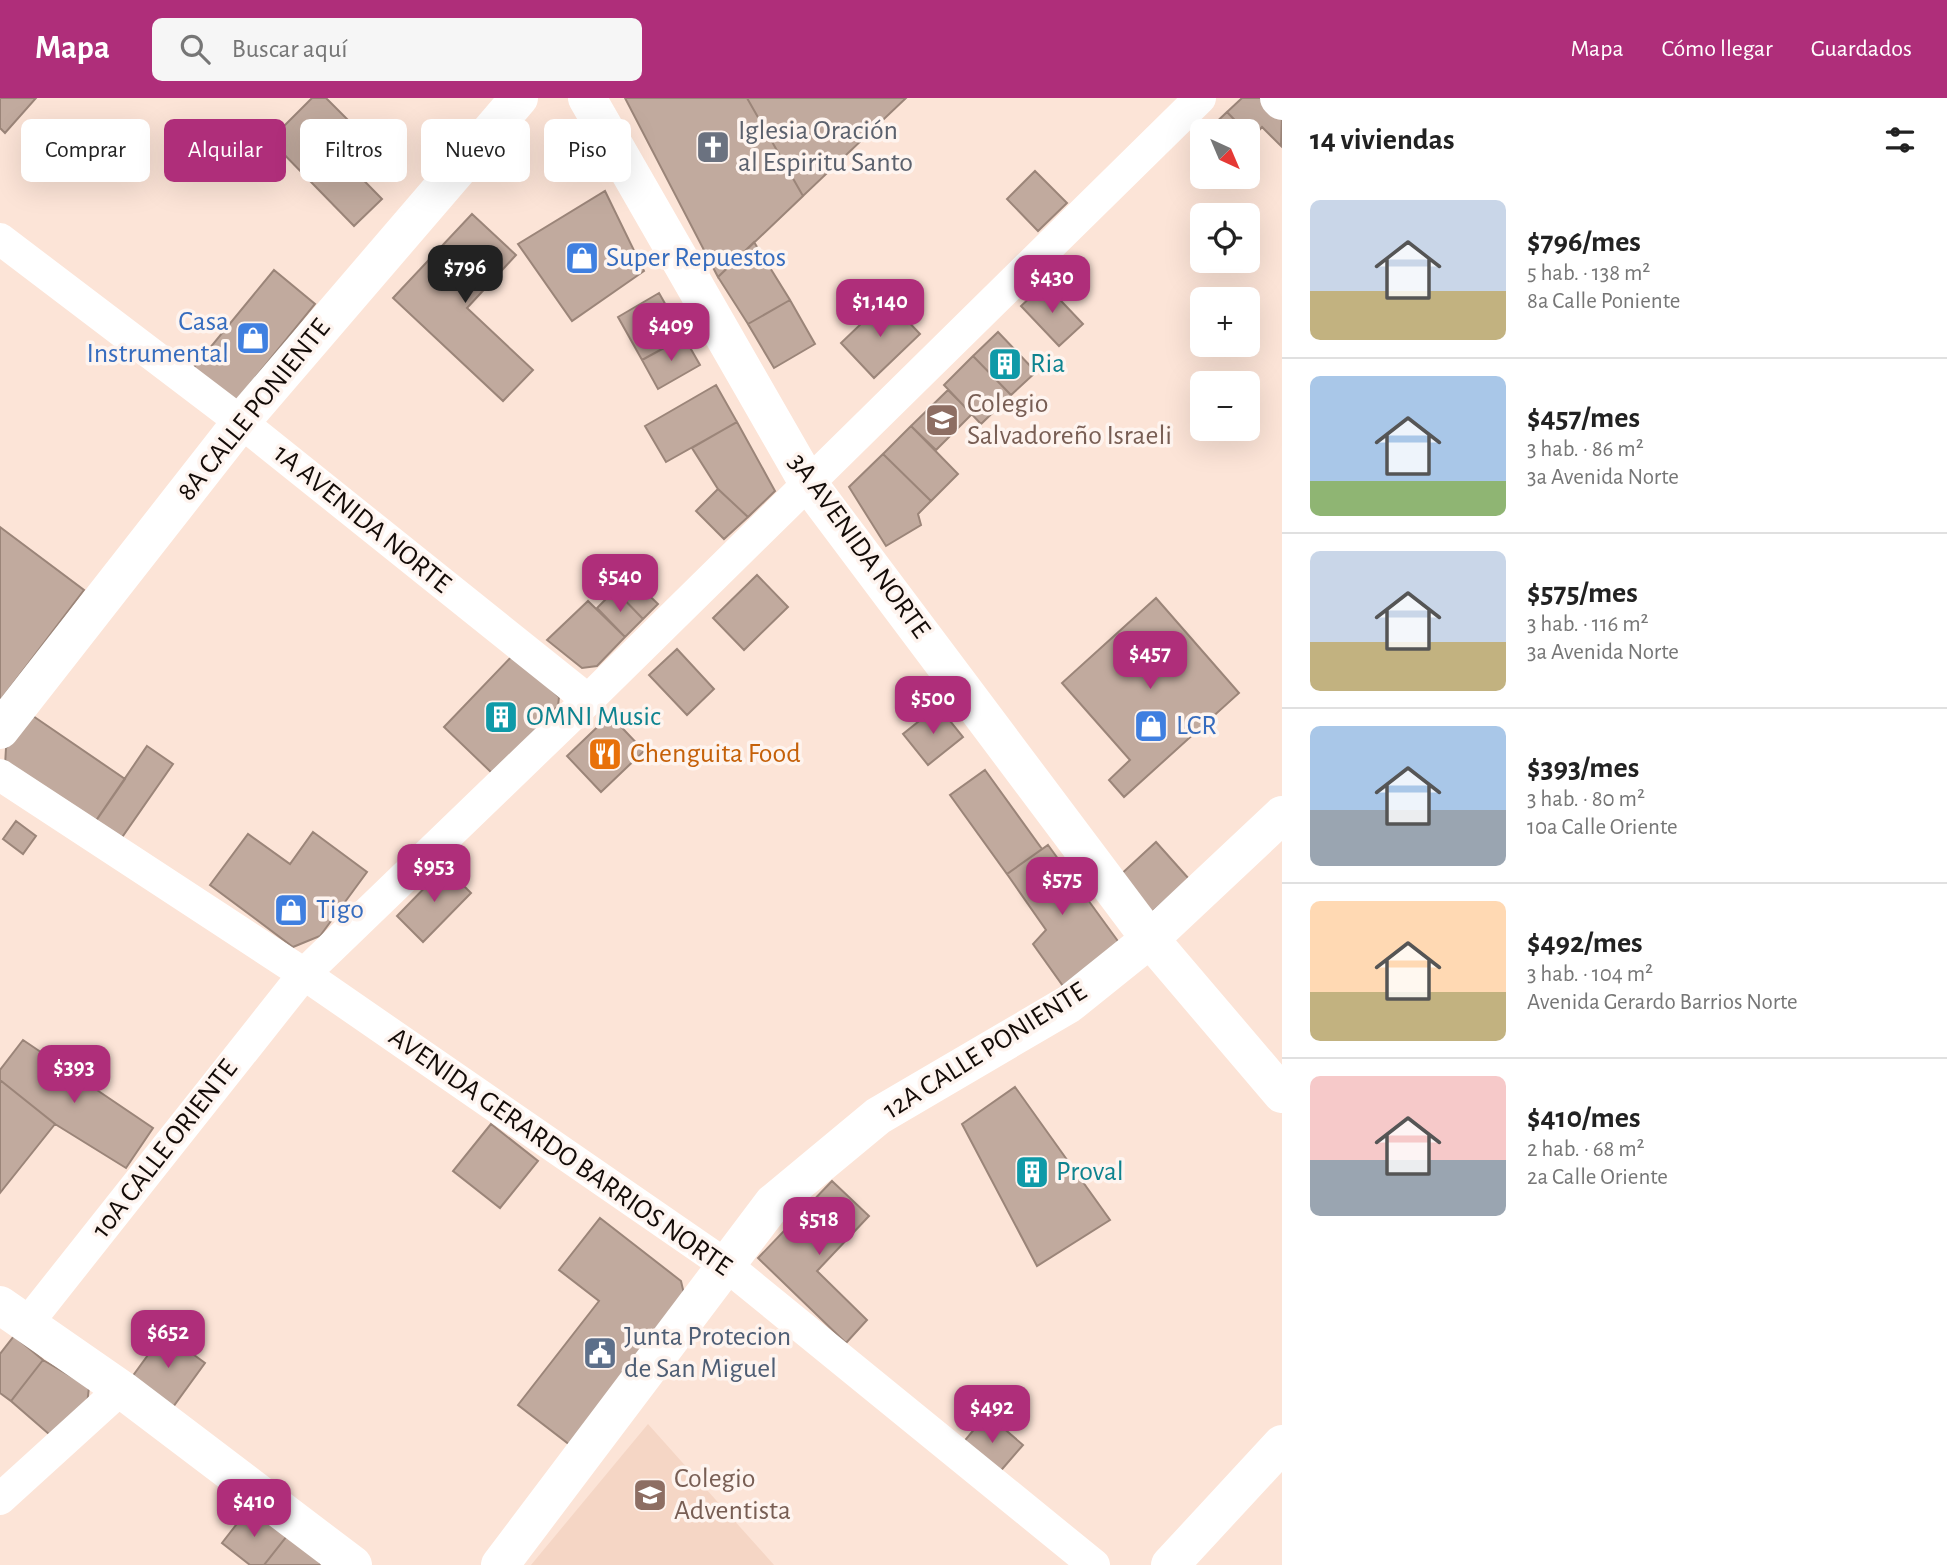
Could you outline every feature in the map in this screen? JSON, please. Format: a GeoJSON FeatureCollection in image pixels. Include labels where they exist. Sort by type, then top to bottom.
{"type":"FeatureCollection","features":[{"type":"Feature","properties":{"kind":"street","name":"8A CALLE PONIENTE"},"geometry":{"type":"LineString","coordinates":[[0,730],[241,422],[519,98]]}},
{"type":"Feature","properties":{"kind":"street","name":"3A AVENIDA NORTE"},"geometry":{"type":"LineString","coordinates":[[587,98],[808,483],[1150,939],[1282,1094]]}},
{"type":"Feature","properties":{"kind":"street","name":"10A CALLE ORIENTE"},"geometry":{"type":"LineString","coordinates":[[13,1315],[304,974],[588,700],[1200,98]]}},
{"type":"Feature","properties":{"kind":"street","name":"1A AVENIDA NORTE"},"geometry":{"type":"LineString","coordinates":[[0,239],[241,422],[588,700]]}},
{"type":"Feature","properties":{"kind":"street","name":"AVENIDA GERARDO BARRIOS NORTE"},"geometry":{"type":"LineString","coordinates":[[0,775],[304,974],[727,1266],[1094,1565]]}},
{"type":"Feature","properties":{"kind":"street","name":"12A CALLE PONIENTE"},"geometry":{"type":"LineString","coordinates":[[500,1565],[773,1203],[878,1116],[1069,1004],[1150,939],[1282,815]]}},
{"type":"Feature","properties":{"kind":"street"},"geometry":{"type":"LineString","coordinates":[[13,1315],[121,1390],[353,1565]]}},
{"type":"Feature","properties":{"kind":"street"},"geometry":{"type":"LineString","coordinates":[[0,1499],[121,1390]]}},
{"type":"Feature","properties":{"kind":"street"},"geometry":{"type":"LineString","coordinates":[[1170,1565],[1282,1444]]}},
{"type":"Feature","properties":{"kind":"shaded area","name":"Colegio Adventista"},"geometry":{"type":"Polygon","coordinates":[[[648,1424],[774,1565],[531,1565],[648,1424]]]}},
{"type":"Feature","properties":{"kind":"building"},"geometry":{"type":"Polygon","coordinates":[[[0,98],[36,98],[5,133],[0,128],[0,98]]]}},
{"type":"Feature","properties":{"kind":"building"},"geometry":{"type":"Polygon","coordinates":[[[312,98],[326,98],[347,119],[300,119],[300,171],[286,156],[286,124],[312,98]]]}},
{"type":"Feature","properties":{"kind":"building","name":"Iglesia Oración al Espiritu Santo"},"geometry":{"type":"Polygon","coordinates":[[[625,98],[747,98],[803,196],[718,277],[625,98]]]}},
{"type":"Feature","properties":{"kind":"building"},"geometry":{"type":"Polygon","coordinates":[[[747,98],[906,98],[803,196],[747,98]]]}},
{"type":"Feature","properties":{"kind":"building"},"geometry":{"type":"Polygon","coordinates":[[[1242,98],[1268,98],[1282,112],[1281,146],[1262,127],[1260,129],[1260,119],[1234,119],[1227,112],[1242,98]]]}},
{"type":"Feature","properties":{"kind":"building"},"geometry":{"type":"Polygon","coordinates":[[[1227,112],[1234,119],[1220,119],[1227,112]]]}},
{"type":"Feature","properties":{"kind":"building"},"geometry":{"type":"Polygon","coordinates":[[[1035,171],[1067,203],[1038,231],[1007,199],[1035,171]]]}},
{"type":"Feature","properties":{"kind":"building"},"geometry":{"type":"Polygon","coordinates":[[[311,182],[365,182],[382,199],[354,226],[311,182]]]}},
{"type":"Feature","properties":{"kind":"building","name":"Super Repuestos"},"geometry":{"type":"Polygon","coordinates":[[[605,191],[644,271],[572,321],[518,244],[605,191]]]}},
{"type":"Feature","properties":{"kind":"building"},"geometry":{"type":"Polygon","coordinates":[[[472,214],[516,255],[467,308],[533,370],[503,401],[393,298],[472,214]]]}},
{"type":"Feature","properties":{"kind":"building"},"geometry":{"type":"Polygon","coordinates":[[[754,242],[790,300],[748,324],[718,277],[754,242]]]}},
{"type":"Feature","properties":{"kind":"building","name":"Casa Instrumental"},"geometry":{"type":"Polygon","coordinates":[[[274,270],[315,304],[232,406],[190,372],[274,270]]]}},
{"type":"Feature","properties":{"kind":"building"},"geometry":{"type":"Polygon","coordinates":[[[1045,284],[1083,324],[1059,346],[1021,306],[1045,284]]]}},
{"type":"Feature","properties":{"kind":"building"},"geometry":{"type":"Polygon","coordinates":[[[659,293],[684,337],[642,360],[618,317],[659,293]]]}},
{"type":"Feature","properties":{"kind":"building"},"geometry":{"type":"Polygon","coordinates":[[[887,299],[920,334],[874,378],[841,343],[887,299]]]}},
{"type":"Feature","properties":{"kind":"building"},"geometry":{"type":"Polygon","coordinates":[[[790,300],[815,344],[774,368],[748,324],[790,300]]]}},
{"type":"Feature","properties":{"kind":"building","name":"Ria"},"geometry":{"type":"Polygon","coordinates":[[[998,332],[1036,372],[1011,395],[973,356],[998,332]]]}},
{"type":"Feature","properties":{"kind":"building"},"geometry":{"type":"Polygon","coordinates":[[[684,337],[700,365],[658,389],[642,360],[684,337]]]}},
{"type":"Feature","properties":{"kind":"building"},"geometry":{"type":"Polygon","coordinates":[[[973,356],[1011,395],[981,424],[944,385],[973,356]]]}},
{"type":"Feature","properties":{"kind":"building"},"geometry":{"type":"Polygon","coordinates":[[[716,385],[737,422],[666,462],[645,426],[716,385]]]}},
{"type":"Feature","properties":{"kind":"building","name":"Colegio Salvadoreño Israeli"},"geometry":{"type":"Polygon","coordinates":[[[948,390],[972,414],[936,450],[911,426],[948,390]]]}},
{"type":"Feature","properties":{"kind":"building"},"geometry":{"type":"Polygon","coordinates":[[[737,422],[775,491],[748,517],[718,489],[692,448],[737,422]]]}},
{"type":"Feature","properties":{"kind":"building"},"geometry":{"type":"Polygon","coordinates":[[[911,426],[958,474],[931,501],[883,454],[911,426]]]}},
{"type":"Feature","properties":{"kind":"building"},"geometry":{"type":"Polygon","coordinates":[[[883,454],[931,501],[918,514],[921,525],[886,546],[849,487],[883,454]]]}},
{"type":"Feature","properties":{"kind":"building"},"geometry":{"type":"Polygon","coordinates":[[[718,489],[748,517],[724,539],[696,511],[718,489]]]}},
{"type":"Feature","properties":{"kind":"building"},"geometry":{"type":"Polygon","coordinates":[[[0,527],[84,590],[0,701],[0,527]]]}},
{"type":"Feature","properties":{"kind":"building"},"geometry":{"type":"Polygon","coordinates":[[[757,575],[788,607],[744,650],[713,618],[757,575]]]}},
{"type":"Feature","properties":{"kind":"building"},"geometry":{"type":"Polygon","coordinates":[[[630,577],[658,604],[643,619],[615,590],[630,577]]]}},
{"type":"Feature","properties":{"kind":"building"},"geometry":{"type":"Polygon","coordinates":[[[615,590],[643,619],[625,637],[597,608],[615,590]]]}},
{"type":"Feature","properties":{"kind":"building","name":"LCR"},"geometry":{"type":"Polygon","coordinates":[[[1156,598],[1239,693],[1124,797],[1109,780],[1130,760],[1062,683],[1156,598]]]}},
{"type":"Feature","properties":{"kind":"building"},"geometry":{"type":"Polygon","coordinates":[[[588,601],[625,637],[597,666],[582,668],[547,640],[588,601]]]}},
{"type":"Feature","properties":{"kind":"building"},"geometry":{"type":"Polygon","coordinates":[[[677,649],[714,689],[687,715],[649,675],[677,649]]]}},
{"type":"Feature","properties":{"kind":"building","name":"OMNI Music"},"geometry":{"type":"Polygon","coordinates":[[[514,654],[559,697],[558,706],[493,774],[444,727],[514,654]]]}},
{"type":"Feature","properties":{"kind":"building"},"geometry":{"type":"Polygon","coordinates":[[[938,706],[963,737],[928,765],[903,734],[938,706]]]}},
{"type":"Feature","properties":{"kind":"building","name":"Chenguita Food"},"geometry":{"type":"Polygon","coordinates":[[[610,715],[644,751],[601,792],[567,756],[610,715]]]}},
{"type":"Feature","properties":{"kind":"building"},"geometry":{"type":"Polygon","coordinates":[[[33,716],[125,779],[93,825],[5,766],[6,748],[33,716]]]}},
{"type":"Feature","properties":{"kind":"building"},"geometry":{"type":"Polygon","coordinates":[[[147,746],[173,764],[118,843],[93,825],[147,746]]]}},
{"type":"Feature","properties":{"kind":"building"},"geometry":{"type":"Polygon","coordinates":[[[985,770],[1042,849],[1007,874],[950,795],[985,770]]]}},
{"type":"Feature","properties":{"kind":"building"},"geometry":{"type":"Polygon","coordinates":[[[16,821],[36,836],[23,854],[3,839],[16,821]]]}},
{"type":"Feature","properties":{"kind":"building","name":"Tigo"},"geometry":{"type":"Polygon","coordinates":[[[313,832],[367,872],[320,936],[293,947],[210,885],[248,834],[290,864],[313,832]]]}},
{"type":"Feature","properties":{"kind":"building"},"geometry":{"type":"Polygon","coordinates":[[[1156,842],[1189,879],[1151,913],[1118,877],[1156,842]]]}},
{"type":"Feature","properties":{"kind":"building"},"geometry":{"type":"Polygon","coordinates":[[[1048,845],[1120,944],[1063,986],[1033,944],[1046,930],[1007,874],[1048,845]]]}},
{"type":"Feature","properties":{"kind":"building"},"geometry":{"type":"Polygon","coordinates":[[[445,867],[471,893],[423,942],[397,916],[445,867]]]}},
{"type":"Feature","properties":{"kind":"building"},"geometry":{"type":"Polygon","coordinates":[[[23,1040],[153,1128],[126,1168],[55,1124],[0,1080],[0,1070],[23,1040]]]}},
{"type":"Feature","properties":{"kind":"building"},"geometry":{"type":"Polygon","coordinates":[[[0,1080],[55,1124],[0,1193],[0,1080]]]}},
{"type":"Feature","properties":{"kind":"building","name":"Proval"},"geometry":{"type":"Polygon","coordinates":[[[1015,1087],[1110,1220],[1037,1266],[962,1124],[1015,1087]]]}},
{"type":"Feature","properties":{"kind":"building"},"geometry":{"type":"Polygon","coordinates":[[[491,1124],[538,1161],[500,1208],[453,1171],[491,1124]]]}},
{"type":"Feature","properties":{"kind":"building"},"geometry":{"type":"Polygon","coordinates":[[[832,1181],[869,1216],[817,1271],[867,1320],[846,1343],[758,1258],[832,1181]]]}},
{"type":"Feature","properties":{"kind":"building","name":"Junta Protecion de San Miguel"},"geometry":{"type":"Polygon","coordinates":[[[600,1218],[681,1281],[685,1298],[570,1445],[518,1405],[599,1301],[559,1270],[600,1218]]]}},
{"type":"Feature","properties":{"kind":"building"},"geometry":{"type":"Polygon","coordinates":[[[164,1333],[205,1363],[173,1407],[132,1377],[164,1333]]]}},
{"type":"Feature","properties":{"kind":"building"},"geometry":{"type":"Polygon","coordinates":[[[14,1336],[43,1360],[11,1401],[0,1393],[0,1354],[14,1336]]]}},
{"type":"Feature","properties":{"kind":"building"},"geometry":{"type":"Polygon","coordinates":[[[43,1360],[89,1387],[87,1405],[50,1435],[11,1401],[43,1360]]]}},
{"type":"Feature","properties":{"kind":"building"},"geometry":{"type":"Polygon","coordinates":[[[987,1414],[1023,1445],[997,1475],[961,1445],[987,1414]]]}},
{"type":"Feature","properties":{"kind":"building"},"geometry":{"type":"Polygon","coordinates":[[[250,1507],[287,1536],[264,1565],[250,1565],[222,1543],[250,1507]]]}},
{"type":"Feature","properties":{"kind":"building"},"geometry":{"type":"Polygon","coordinates":[[[287,1536],[321,1563],[264,1565],[287,1536]]]}},
{"type":"Feature","properties":{"kind":"place","name":"Iglesia Oración al Espiritu Santo"},"geometry":{"type":"Point","coordinates":[713,147]}},
{"type":"Feature","properties":{"kind":"place","name":"Super Repuestos"},"geometry":{"type":"Point","coordinates":[582,258]}},
{"type":"Feature","properties":{"kind":"place","name":"Casa Instrumental"},"geometry":{"type":"Point","coordinates":[253,338]}},
{"type":"Feature","properties":{"kind":"place","name":"Ria"},"geometry":{"type":"Point","coordinates":[1005,364]}},
{"type":"Feature","properties":{"kind":"place","name":"Colegio Salvadoreño Israeli"},"geometry":{"type":"Point","coordinates":[942,420]}},
{"type":"Feature","properties":{"kind":"place","name":"OMNI Music"},"geometry":{"type":"Point","coordinates":[501,717]}},
{"type":"Feature","properties":{"kind":"place","name":"LCR"},"geometry":{"type":"Point","coordinates":[1151,726]}},
{"type":"Feature","properties":{"kind":"place","name":"Chenguita Food"},"geometry":{"type":"Point","coordinates":[605,754]}},
{"type":"Feature","properties":{"kind":"place","name":"Tigo"},"geometry":{"type":"Point","coordinates":[291,910]}},
{"type":"Feature","properties":{"kind":"place","name":"Proval"},"geometry":{"type":"Point","coordinates":[1032,1172]}},
{"type":"Feature","properties":{"kind":"place","name":"Junta Protecion de San Miguel"},"geometry":{"type":"Point","coordinates":[600,1353]}},
{"type":"Feature","properties":{"kind":"place","name":"Colegio Adventista"},"geometry":{"type":"Point","coordinates":[650,1495]}}]}
